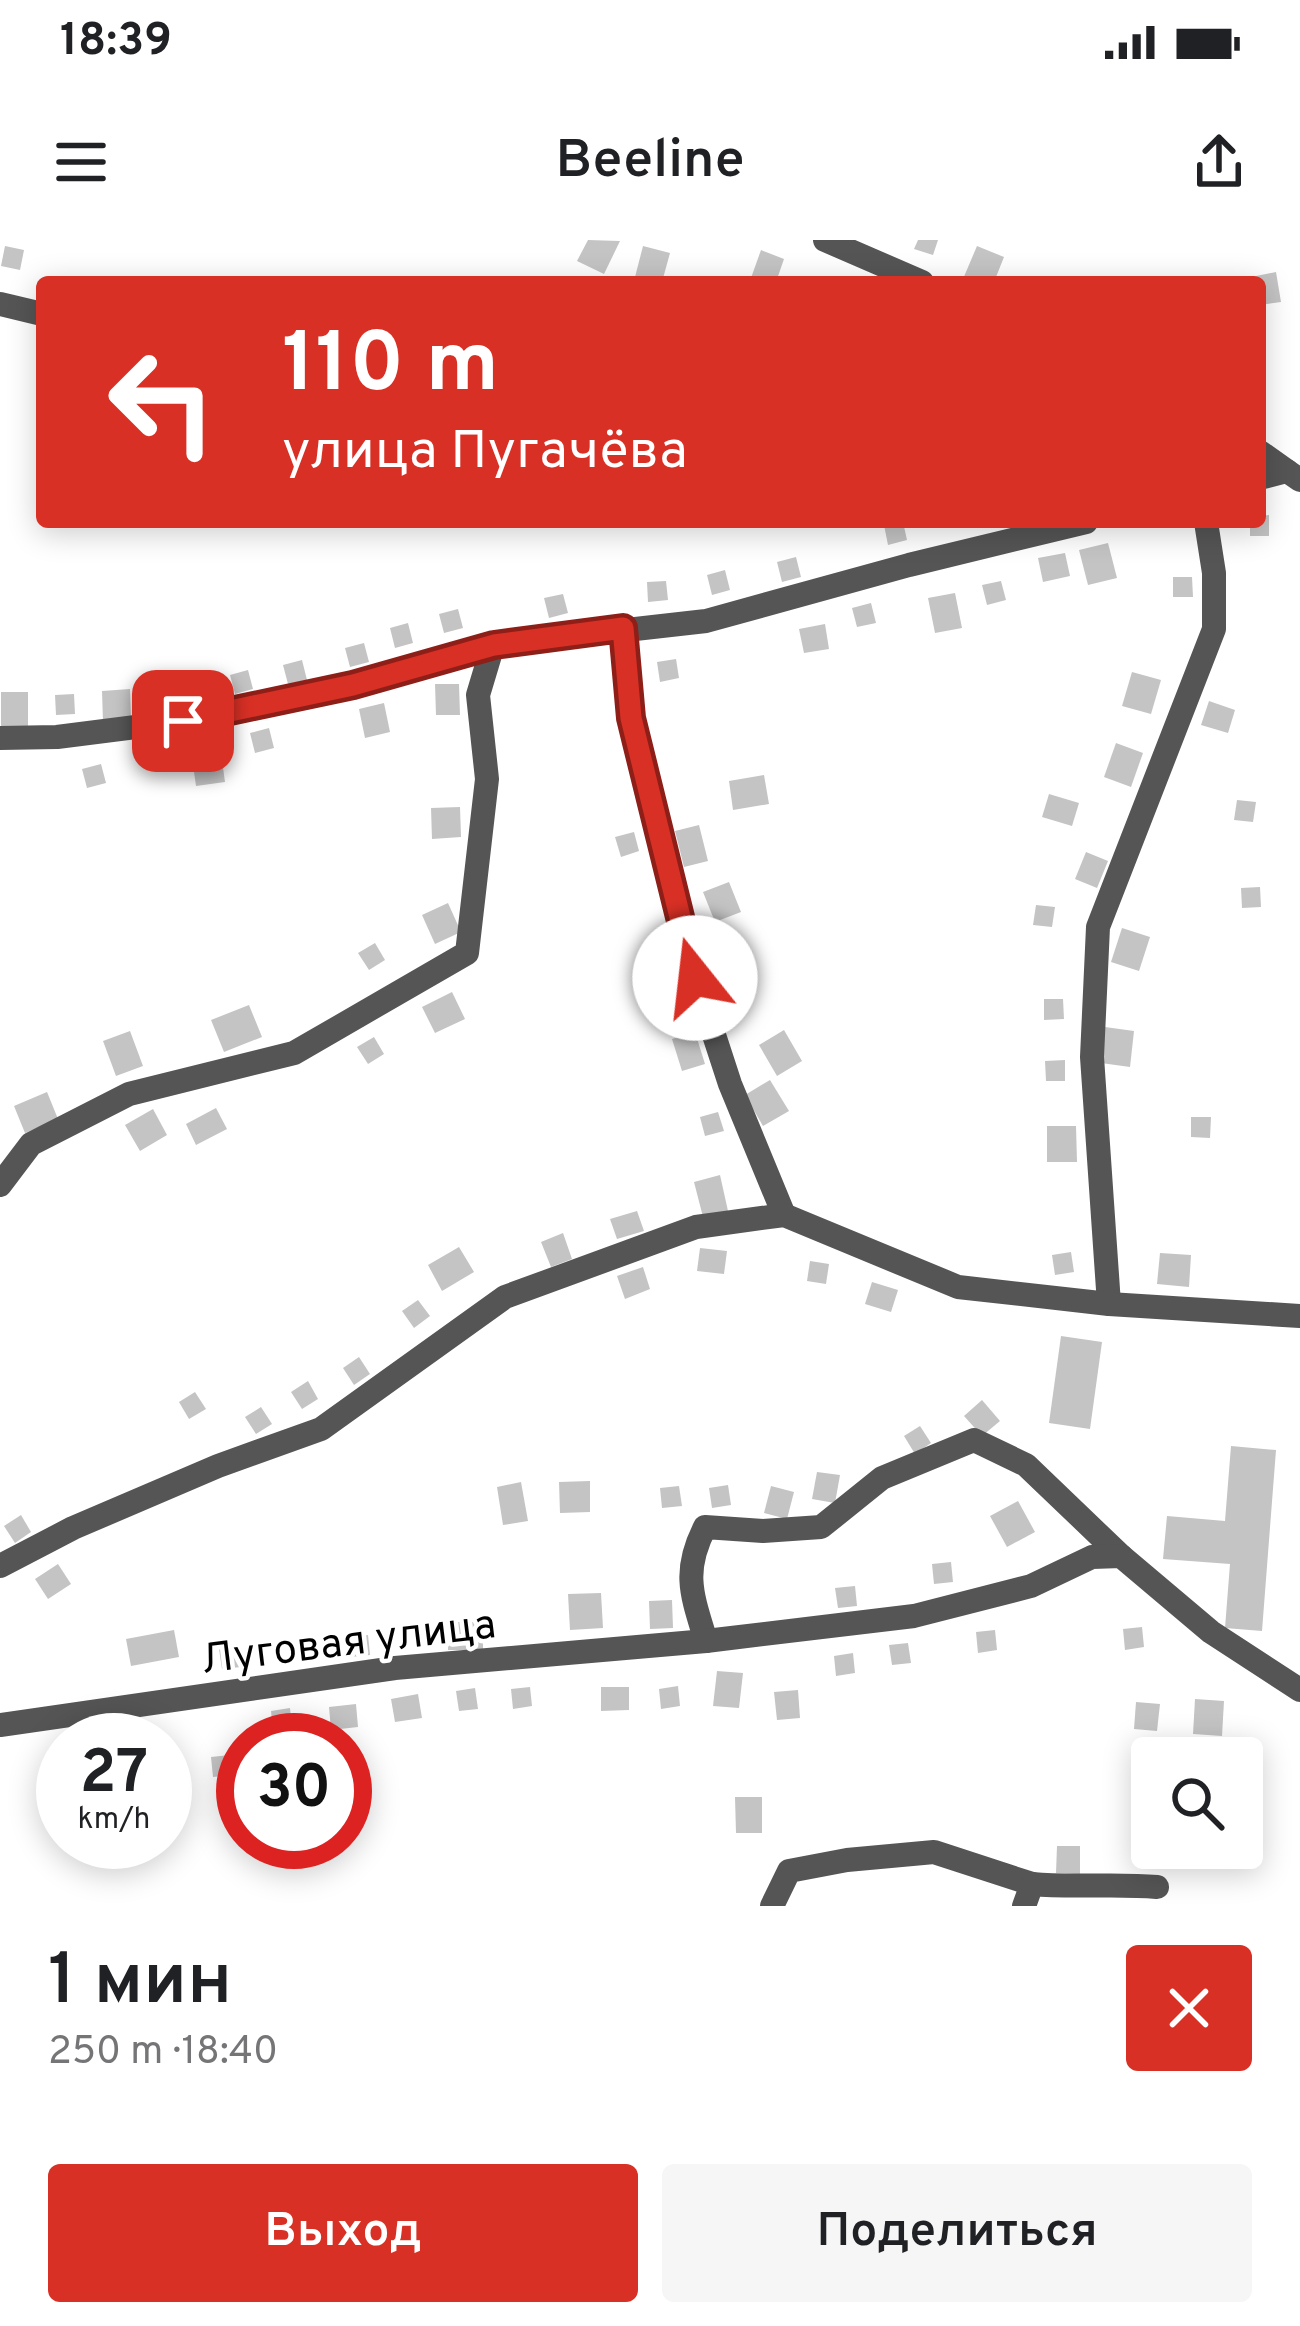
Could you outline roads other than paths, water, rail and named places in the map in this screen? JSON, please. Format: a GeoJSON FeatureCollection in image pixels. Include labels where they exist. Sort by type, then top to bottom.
{"type":"FeatureCollection","features":[{"type":"Feature","properties":{"kind":"street"},"geometry":{"type":"LineString","coordinates":[[825,240],[908,276]]}},
{"type":"Feature","properties":{"kind":"street"},"geometry":{"type":"LineString","coordinates":[[0,304],[36,313]]}},
{"type":"Feature","properties":{"kind":"street"},"geometry":{"type":"LineString","coordinates":[[1266,456],[1293,475]]}},
{"type":"Feature","properties":{"kind":"street"},"geometry":{"type":"LineString","coordinates":[[0,738],[57,737],[183,721],[353,685],[494,645],[706,621],[1063,528]]}},
{"type":"Feature","properties":{"kind":"street"},"geometry":{"type":"LineString","coordinates":[[1109,1304],[1091,1057],[1098,927],[1214,628],[1214,573],[1207,528]]}},
{"type":"Feature","properties":{"kind":"street"},"geometry":{"type":"LineString","coordinates":[[623,628],[631,718],[684,943],[730,1084],[784,1215]]}},
{"type":"Feature","properties":{"kind":"street"},"geometry":{"type":"LineString","coordinates":[[0,1185],[32,1144],[129,1094],[295,1053],[467,953],[487,779],[478,695],[494,645]]}},
{"type":"Feature","properties":{"kind":"street"},"geometry":{"type":"LineString","coordinates":[[0,1566],[73,1528],[321,1429],[505,1297],[696,1226],[784,1215],[958,1287],[1109,1304],[1300,1316]]}},
{"type":"Feature","properties":{"kind":"street"},"geometry":{"type":"LineString","coordinates":[[706,1641],[692,1594],[692,1554],[705,1527],[764,1531],[821,1527],[883,1478],[974,1441],[1026,1465],[1210,1633],[1300,1690]]}},
{"type":"Feature","properties":{"kind":"street","name":"Луговая улица"},"geometry":{"type":"LineString","coordinates":[[0,1725],[395,1668],[706,1641],[914,1616],[1031,1586],[1092,1558],[1121,1556]]}},
{"type":"Feature","properties":{"kind":"street"},"geometry":{"type":"LineString","coordinates":[[772,1906],[789,1871],[934,1852],[1028,1895],[1114,1883],[1157,1887]]}}]}
